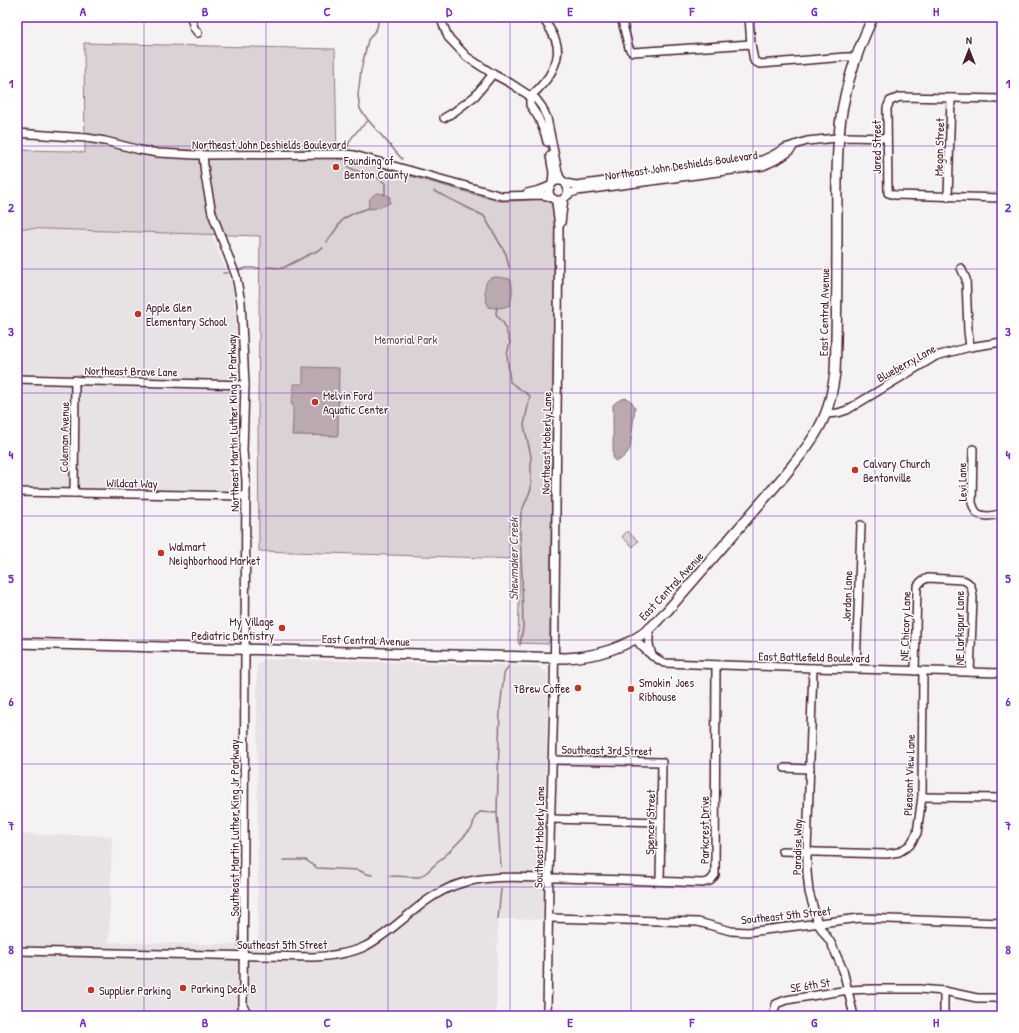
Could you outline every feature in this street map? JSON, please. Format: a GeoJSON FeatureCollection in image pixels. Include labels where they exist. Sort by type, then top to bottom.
{"type":"FeatureCollection","features":[{"type":"Feature","properties":{"kind":"main road","name":"East Central Avenue"},"geometry":{"type":"LineString","coordinates":[[17,643],[572,658],[612,649],[635,638],[649,629],[667,611],[793,464],[819,428],[826,414],[831,398],[835,373],[838,137],[842,108],[849,78],[862,39],[873,17]]}},
{"type":"Feature","properties":{"kind":"street"},"geometry":{"type":"LineString","coordinates":[[191,17],[194,28],[198,33]]}},
{"type":"Feature","properties":{"kind":"street"},"geometry":{"type":"LineString","coordinates":[[440,17],[448,37],[467,57],[492,74],[536,99],[542,107],[547,118],[558,172],[560,178],[568,189],[565,197],[559,200],[553,198],[549,193],[553,172],[551,158],[546,134],[538,117],[530,105],[530,96]]}},
{"type":"Feature","properties":{"kind":"street"},"geometry":{"type":"LineString","coordinates":[[530,96],[542,86],[554,68],[558,56],[558,48],[553,34],[542,17]]}},
{"type":"Feature","properties":{"kind":"street"},"geometry":{"type":"LineString","coordinates":[[621,17],[629,48],[634,52],[751,44]]}},
{"type":"Feature","properties":{"kind":"street"},"geometry":{"type":"LineString","coordinates":[[749,17],[754,61],[760,64],[856,57]]}},
{"type":"Feature","properties":{"kind":"street"},"geometry":{"type":"LineString","coordinates":[[444,118],[475,96],[492,74]]}},
{"type":"Feature","properties":{"kind":"street","name":"Jared Street"},"geometry":{"type":"LineString","coordinates":[[948,197],[895,195],[888,193],[887,108],[890,101],[900,97],[951,98]]}},
{"type":"Feature","properties":{"kind":"street"},"geometry":{"type":"LineString","coordinates":[[951,98],[1002,99]]}},
{"type":"Feature","properties":{"kind":"street","name":"Megan Street"},"geometry":{"type":"LineString","coordinates":[[948,197],[951,98]]}},
{"type":"Feature","properties":{"kind":"street","name":"Northeast John Deshields Boulevard"},"geometry":{"type":"LineString","coordinates":[[17,133],[87,138],[158,153],[354,155],[492,194],[502,196],[546,196],[553,198]]}},
{"type":"Feature","properties":{"kind":"street","name":"Northeast John Deshields Boulevard"},"geometry":{"type":"LineString","coordinates":[[564,182],[576,185],[752,162],[762,160],[785,148],[807,141],[838,137],[887,138]]}},
{"type":"Feature","properties":{"kind":"street","name":"Northeast John Deshields Boulevard"},"geometry":{"type":"LineString","coordinates":[[565,197],[570,193],[577,191],[763,166],[771,163],[792,150],[794,145]]}},
{"type":"Feature","properties":{"kind":"street","name":"Northeast Martin Luther King Jr Parkway"},"geometry":{"type":"LineString","coordinates":[[203,154],[204,175],[212,213],[236,276],[241,302],[245,385],[243,451],[246,480],[245,649]]}},
{"type":"Feature","properties":{"kind":"street"},"geometry":{"type":"LineString","coordinates":[[551,185],[556,181],[564,182]]}},
{"type":"Feature","properties":{"kind":"street","name":"Northeast John Deshields Boulevard"},"geometry":{"type":"LineString","coordinates":[[517,196],[527,192],[540,190],[551,185]]}},
{"type":"Feature","properties":{"kind":"street","name":"Northeast Moberly Lane"},"geometry":{"type":"LineString","coordinates":[[560,227],[565,197]]}},
{"type":"Feature","properties":{"kind":"street"},"geometry":{"type":"LineString","coordinates":[[948,197],[1002,198]]}},
{"type":"Feature","properties":{"kind":"street","name":"Northeast Moberly Lane"},"geometry":{"type":"LineString","coordinates":[[553,198],[556,202],[560,227],[554,658]]}},
{"type":"Feature","properties":{"kind":"street"},"geometry":{"type":"LineString","coordinates":[[962,268],[966,279],[970,347]]}},
{"type":"Feature","properties":{"kind":"street","name":"Blueberry Lane"},"geometry":{"type":"LineString","coordinates":[[826,414],[838,413],[847,410],[936,356],[970,347],[1002,342]]}},
{"type":"Feature","properties":{"kind":"street","name":"Northeast Brave Lane"},"geometry":{"type":"LineString","coordinates":[[17,379],[245,385]]}},
{"type":"Feature","properties":{"kind":"street","name":"Coleman Avenue"},"geometry":{"type":"LineString","coordinates":[[74,493],[75,380]]}},
{"type":"Feature","properties":{"kind":"street","name":"Levi Lane"},"geometry":{"type":"LineString","coordinates":[[973,449],[972,503],[974,508],[977,513],[982,515],[997,515],[1002,513]]}},
{"type":"Feature","properties":{"kind":"street","name":"Wildcat Way"},"geometry":{"type":"LineString","coordinates":[[17,492],[246,496]]}},
{"type":"Feature","properties":{"kind":"street","name":"Jordan Lane"},"geometry":{"type":"LineString","coordinates":[[856,668],[861,525]]}},
{"type":"Feature","properties":{"kind":"street","name":"NE Chicory Lane"},"geometry":{"type":"LineString","coordinates":[[914,671],[917,587],[920,582],[928,578],[963,580],[970,584]]}},
{"type":"Feature","properties":{"kind":"street","name":"NE Larkspur Lane"},"geometry":{"type":"LineString","coordinates":[[970,584],[973,598],[970,672]]}},
{"type":"Feature","properties":{"kind":"street"},"geometry":{"type":"LineString","coordinates":[[649,629],[649,644],[652,656]]}},
{"type":"Feature","properties":{"kind":"street","name":"East Battlefield Boulevard"},"geometry":{"type":"LineString","coordinates":[[635,638],[641,647],[664,663],[1002,673]]}},
{"type":"Feature","properties":{"kind":"street","name":"Southeast Martin Luther King Jr Parkway"},"geometry":{"type":"LineString","coordinates":[[245,649],[244,1007],[247,1012],[247,1016]]}},
{"type":"Feature","properties":{"kind":"street","name":"Southeast Moberly Lane"},"geometry":{"type":"LineString","coordinates":[[548,1016],[549,878],[554,658]]}},
{"type":"Feature","properties":{"kind":"street","name":"Parkcrest Drive"},"geometry":{"type":"LineString","coordinates":[[549,878],[703,883],[710,881],[715,875],[716,665]]}},
{"type":"Feature","properties":{"kind":"street","name":"Paradise Way"},"geometry":{"type":"LineString","coordinates":[[813,668],[807,851],[809,892],[818,924],[831,943],[843,970],[854,1016]]}},
{"type":"Feature","properties":{"kind":"street","name":"Pleasant View Lane"},"geometry":{"type":"LineString","coordinates":[[782,851],[887,854],[899,852],[910,845],[917,833],[922,797],[922,671]]}},
{"type":"Feature","properties":{"kind":"street","name":"Southeast 3rd Street"},"geometry":{"type":"LineString","coordinates":[[552,760],[662,762]]}},
{"type":"Feature","properties":{"kind":"street","name":"Spencer Street"},"geometry":{"type":"LineString","coordinates":[[660,881],[662,762]]}},
{"type":"Feature","properties":{"kind":"street"},"geometry":{"type":"LineString","coordinates":[[785,768],[810,769]]}},
{"type":"Feature","properties":{"kind":"street"},"geometry":{"type":"LineString","coordinates":[[922,797],[1002,798]]}},
{"type":"Feature","properties":{"kind":"street"},"geometry":{"type":"LineString","coordinates":[[551,819],[661,822]]}},
{"type":"Feature","properties":{"kind":"street","name":"Southeast 5th Street"},"geometry":{"type":"LineString","coordinates":[[17,951],[244,956],[326,956],[346,953],[375,941],[424,902],[438,893],[456,885],[482,878],[549,878]]}},
{"type":"Feature","properties":{"kind":"street","name":"Southeast 5th Street"},"geometry":{"type":"LineString","coordinates":[[549,918],[698,922],[731,931],[748,932],[860,918],[1002,923]]}},
{"type":"Feature","properties":{"kind":"street","name":"SE 6th St"},"geometry":{"type":"LineString","coordinates":[[773,1016],[776,1004],[786,1000],[848,990],[919,989],[944,991],[977,998],[1002,998]]}},
{"type":"Feature","properties":{"kind":"street"},"geometry":{"type":"LineString","coordinates":[[944,991],[944,1016]]}},
{"type":"Feature","properties":{"kind":"street","name":"Southeast Martin Luther King Jr Parkway"},"geometry":{"type":"LineString","coordinates":[[239,1016],[239,1012],[244,1007]]}},
{"type":"Feature","properties":{"kind":"shaded area"},"geometry":{"type":"Polygon","coordinates":[[[377,193],[385,194],[390,197],[390,203],[369,209],[370,200],[377,193]]]}},
{"type":"Feature","properties":{"kind":"shaded area"},"geometry":{"type":"Polygon","coordinates":[[[17,228],[212,234],[233,289],[238,360],[237,493],[17,491],[17,228]]]}},
{"type":"Feature","properties":{"kind":"shaded area"},"geometry":{"type":"Polygon","coordinates":[[[498,277],[510,279],[512,295],[510,305],[500,308],[489,307],[485,297],[485,285],[490,278],[498,277]]]}},
{"type":"Feature","properties":{"kind":"shaded area","name":"Melvin Ford Aquatic Center"},"geometry":{"type":"Polygon","coordinates":[[[303,367],[339,368],[338,436],[292,435],[293,404],[291,404],[293,397],[293,384],[303,384],[303,367]]]}},
{"type":"Feature","properties":{"kind":"shaded area"},"geometry":{"type":"Polygon","coordinates":[[[626,398],[632,402],[635,408],[630,448],[624,456],[616,461],[613,459],[613,405],[619,400],[626,398]]]}},
{"type":"Feature","properties":{"kind":"shaded area"},"geometry":{"type":"Polygon","coordinates":[[[264,659],[538,666],[548,674],[542,919],[498,919],[496,1016],[17,1016],[17,834],[112,836],[109,942],[258,945],[257,665],[264,659]]]}},
{"type":"Feature","properties":{"kind":"green space","name":"Memorial Park"},"geometry":{"type":"Polygon","coordinates":[[[84,43],[335,49],[337,159],[351,159],[498,201],[549,199],[553,203],[555,209],[550,639],[548,644],[518,643],[520,559],[259,551],[258,409],[260,236],[17,228],[17,150],[72,151],[85,153],[84,43]]]}},
{"type":"Feature","properties":{"kind":"green space"},"geometry":{"type":"Polygon","coordinates":[[[627,531],[638,541],[633,547],[622,537],[627,531]]]}},
{"type":"Feature","properties":{"kind":"waterway","name":"Shewmaker Creek"},"geometry":{"type":"LineString","coordinates":[[379,17],[377,28],[368,40],[361,70],[358,95],[360,109],[402,159]]}},
{"type":"Feature","properties":{"kind":"waterway"},"geometry":{"type":"LineString","coordinates":[[348,147],[353,136],[368,121]]}},
{"type":"Feature","properties":{"kind":"waterway"},"geometry":{"type":"LineString","coordinates":[[346,164],[352,169],[375,177],[385,183],[384,195]]}},
{"type":"Feature","properties":{"kind":"waterway","name":"Shewmaker Creek"},"geometry":{"type":"LineString","coordinates":[[434,191],[484,216],[506,254],[509,267]]}},
{"type":"Feature","properties":{"kind":"waterway"},"geometry":{"type":"LineString","coordinates":[[327,242],[343,219],[354,213],[369,208]]}},
{"type":"Feature","properties":{"kind":"waterway"},"geometry":{"type":"LineString","coordinates":[[267,267],[283,268],[323,248]]}},
{"type":"Feature","properties":{"kind":"waterway"},"geometry":{"type":"LineString","coordinates":[[239,270],[247,268],[260,268]]}},
{"type":"Feature","properties":{"kind":"waterway"},"geometry":{"type":"LineString","coordinates":[[223,273],[228,273]]}},
{"type":"Feature","properties":{"kind":"waterway","name":"Shewmaker Creek"},"geometry":{"type":"LineString","coordinates":[[497,307],[496,314],[504,324],[510,342],[507,355],[510,382],[530,396],[524,425],[531,456],[531,489],[521,513],[520,533],[523,628],[520,645]]}},
{"type":"Feature","properties":{"kind":"waterway","name":"Shewmaker Creek"},"geometry":{"type":"LineString","coordinates":[[501,867],[497,813],[500,709],[504,674],[508,667]]}},
{"type":"Feature","properties":{"kind":"waterway"},"geometry":{"type":"LineString","coordinates":[[389,876],[420,877],[449,852],[472,828],[475,817],[480,812],[497,813]]}},
{"type":"Feature","properties":{"kind":"waterway"},"geometry":{"type":"LineString","coordinates":[[283,860],[306,860],[317,868],[358,870],[372,875]]}},
{"type":"Feature","properties":{"kind":"waterway","name":"Shewmaker Creek"},"geometry":{"type":"LineString","coordinates":[[498,919],[501,889]]}},
{"type":"Feature","properties":{"kind":"place","name":"Founding of Benton County"},"geometry":{"type":"Point","coordinates":[336,167]}},
{"type":"Feature","properties":{"kind":"place","name":"Apple Glen Elementary School"},"geometry":{"type":"Point","coordinates":[138,314]}},
{"type":"Feature","properties":{"kind":"place","name":"Melvin Ford Aquatic Center"},"geometry":{"type":"Point","coordinates":[315,402]}},
{"type":"Feature","properties":{"kind":"place","name":"Calvary Church Bentonville"},"geometry":{"type":"Point","coordinates":[855,470]}},
{"type":"Feature","properties":{"kind":"place","name":"Walmart Neighborhood Market"},"geometry":{"type":"Point","coordinates":[161,553]}},
{"type":"Feature","properties":{"kind":"place","name":"My Village Pediatric Dentistry"},"geometry":{"type":"Point","coordinates":[282,628]}},
{"type":"Feature","properties":{"kind":"place","name":"7Brew Coffee"},"geometry":{"type":"Point","coordinates":[578,688]}},
{"type":"Feature","properties":{"kind":"place","name":"Smokin' Joes Ribhouse"},"geometry":{"type":"Point","coordinates":[631,689]}},
{"type":"Feature","properties":{"kind":"place","name":"Parking Deck B"},"geometry":{"type":"Point","coordinates":[183,988]}},
{"type":"Feature","properties":{"kind":"place","name":"Supplier Parking"},"geometry":{"type":"Point","coordinates":[91,990]}}]}
